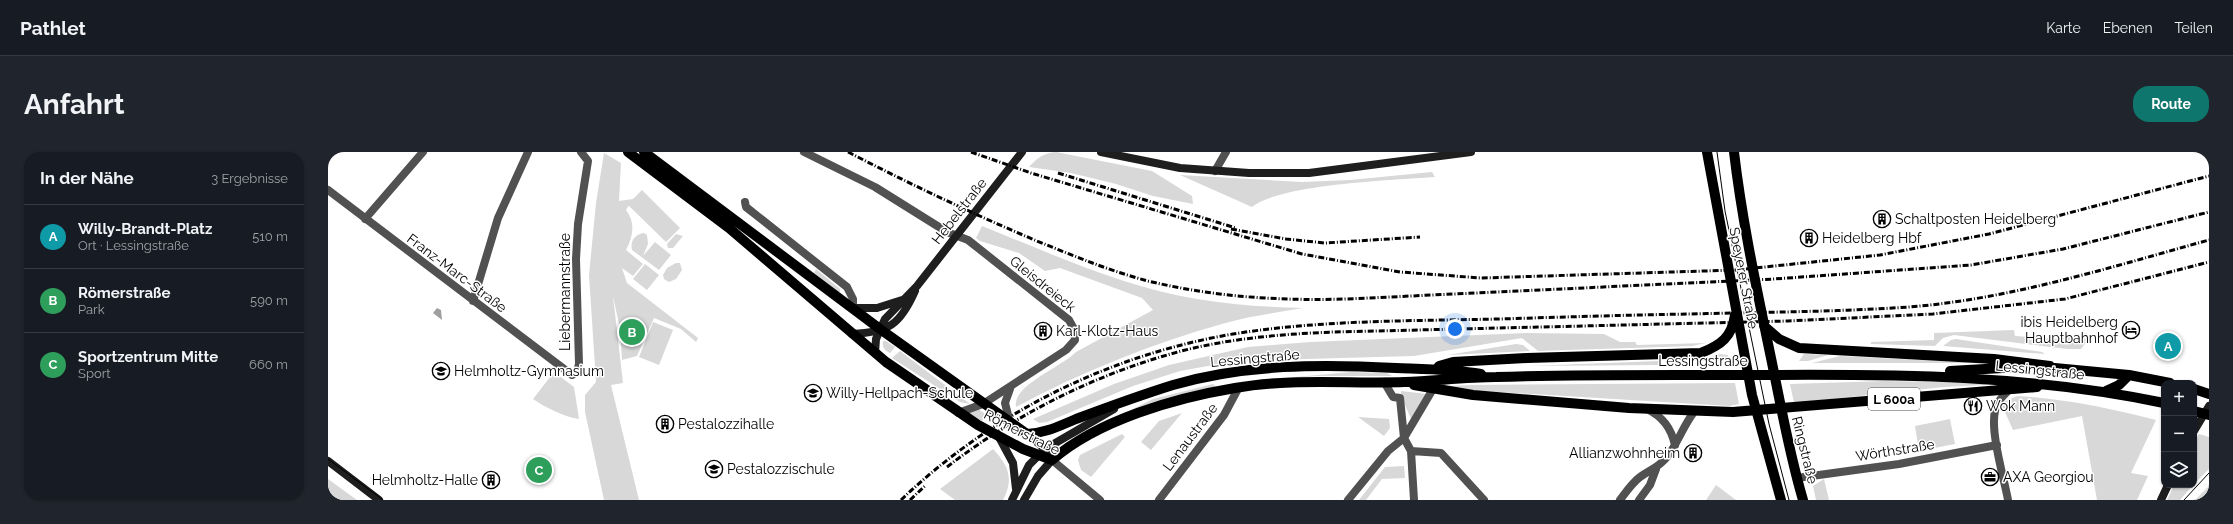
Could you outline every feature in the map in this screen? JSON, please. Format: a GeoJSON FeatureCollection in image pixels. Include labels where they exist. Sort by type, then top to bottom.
{"type":"FeatureCollection","features":[{"type":"Feature","properties":{"kind":"main road","name":"Römerstraße"},"geometry":{"type":"LineString","coordinates":[[628,152],[728,228],[875,353],[958,413],[999,437],[1010,447],[1042,453],[1052,460]]}},
{"type":"Feature","properties":{"kind":"main road","name":"Römerstraße"},"geometry":{"type":"LineString","coordinates":[[644,152],[880,329],[1027,434],[1044,433],[1123,403]]}},
{"type":"Feature","properties":{"kind":"main road","name":"Hebelstraße"},"geometry":{"type":"LineString","coordinates":[[875,353],[876,339],[885,319],[916,286],[1022,152]]}},
{"type":"Feature","properties":{"kind":"main road"},"geometry":{"type":"LineString","coordinates":[[1101,152],[1158,165],[1215,171],[1309,173],[1471,152]]}},
{"type":"Feature","properties":{"kind":"main road","name":"Speyerer Straße"},"geometry":{"type":"LineString","coordinates":[[1707,152],[1755,410]]}},
{"type":"Feature","properties":{"kind":"main road","name":"Speyerer Straße"},"geometry":{"type":"LineString","coordinates":[[1734,152],[1749,251],[1780,407]]}},
{"type":"Feature","properties":{"kind":"main road","name":"Hebelstraße"},"geometry":{"type":"LineString","coordinates":[[852,334],[868,333],[893,326],[907,309],[916,286]]}},
{"type":"Feature","properties":{"kind":"main road"},"geometry":{"type":"LineString","coordinates":[[853,308],[876,308],[904,299]]}},
{"type":"Feature","properties":{"kind":"main road"},"geometry":{"type":"LineString","coordinates":[[1426,369],[1453,362],[1527,358],[1701,353],[1713,348],[1728,337],[1732,329],[1736,307]]}},
{"type":"Feature","properties":{"kind":"main road"},"geometry":{"type":"LineString","coordinates":[[1764,326],[1779,339],[1799,348],[1994,359],[2050,366]]}},
{"type":"Feature","properties":{"kind":"main road","name":"Lessingstraße"},"geometry":{"type":"LineString","coordinates":[[1042,453],[1123,403],[1202,377],[1245,370],[1324,366],[1463,370],[1494,377]]}},
{"type":"Feature","properties":{"kind":"main road","name":"Lessingstraße"},"geometry":{"type":"LineString","coordinates":[[1052,460],[1074,444],[1107,426],[1132,416],[1184,400],[1239,387],[1310,382],[1404,382],[1494,377],[1912,374],[2050,366],[2161,381]]}},
{"type":"Feature","properties":{"kind":"main road"},"geometry":{"type":"LineString","coordinates":[[1239,387],[1245,370]]}},
{"type":"Feature","properties":{"kind":"main road","name":"Lessingstraße"},"geometry":{"type":"LineString","coordinates":[[1912,374],[2110,392],[2161,402]]}},
{"type":"Feature","properties":{"kind":"main road"},"geometry":{"type":"LineString","coordinates":[[2110,392],[2129,376]]}},
{"type":"Feature","properties":{"kind":"main road"},"geometry":{"type":"LineString","coordinates":[[1404,382],[1433,390],[1473,395],[1646,409],[1694,412],[1733,412],[1780,407]]}},
{"type":"Feature","properties":{"kind":"main road","name":"L 600a"},"geometry":{"type":"LineString","coordinates":[[1780,407],[2057,386]]}},
{"type":"Feature","properties":{"kind":"main road"},"geometry":{"type":"LineString","coordinates":[[2197,390],[2209,394]]}},
{"type":"Feature","properties":{"kind":"main road","name":"Ringstraße"},"geometry":{"type":"LineString","coordinates":[[1780,407],[1797,478],[1804,500]]}},
{"type":"Feature","properties":{"kind":"main road"},"geometry":{"type":"LineString","coordinates":[[1755,410],[1781,500]]}},
{"type":"Feature","properties":{"kind":"main road"},"geometry":{"type":"LineString","coordinates":[[2197,425],[2204,411]]}},
{"type":"Feature","properties":{"kind":"main road"},"geometry":{"type":"LineString","coordinates":[[1012,500],[1016,489],[1029,465],[1042,453],[1027,434]]}},
{"type":"Feature","properties":{"kind":"main road"},"geometry":{"type":"LineString","coordinates":[[1010,447],[1016,489]]}},
{"type":"Feature","properties":{"kind":"main road"},"geometry":{"type":"LineString","coordinates":[[1024,500],[1038,476],[1052,460]]}},
{"type":"Feature","properties":{"kind":"main road"},"geometry":{"type":"LineString","coordinates":[[328,461],[379,500]]}},
{"type":"Feature","properties":{"kind":"main road"},"geometry":{"type":"LineString","coordinates":[[2161,500],[2167,488]]}},
{"type":"Feature","properties":{"kind":"street"},"geometry":{"type":"LineString","coordinates":[[365,218],[423,152]]}},
{"type":"Feature","properties":{"kind":"street"},"geometry":{"type":"LineString","coordinates":[[473,301],[498,218],[528,152]]}},
{"type":"Feature","properties":{"kind":"street","name":"Liebermannstraße"},"geometry":{"type":"LineString","coordinates":[[572,375],[577,372],[579,364],[576,259],[578,224],[588,158],[581,152]]}},
{"type":"Feature","properties":{"kind":"street","name":"Gleisdreieck"},"geometry":{"type":"LineString","coordinates":[[804,152],[875,188],[956,236],[968,240],[1069,320],[1074,329],[1075,340],[1066,350],[1010,389],[983,404],[958,413]]}},
{"type":"Feature","properties":{"kind":"street"},"geometry":{"type":"LineString","coordinates":[[1215,171],[1226,152]]}},
{"type":"Feature","properties":{"kind":"street","name":"Franz-Marc-Straße"},"geometry":{"type":"LineString","coordinates":[[328,190],[572,375]]}},
{"type":"Feature","properties":{"kind":"street"},"geometry":{"type":"LineString","coordinates":[[745,202],[744,204],[746,207],[847,287],[853,299],[853,308]]}},
{"type":"Feature","properties":{"kind":"street"},"geometry":{"type":"LineString","coordinates":[[1384,382],[1393,397],[1400,398],[1404,438],[1411,451],[1414,500]]}},
{"type":"Feature","properties":{"kind":"street","name":"Lenaustraße"},"geometry":{"type":"LineString","coordinates":[[1159,500],[1224,415],[1239,387]]}},
{"type":"Feature","properties":{"kind":"street","name":"Römerstraße"},"geometry":{"type":"LineString","coordinates":[[1010,389],[1005,403],[1010,423]]}},
{"type":"Feature","properties":{"kind":"street"},"geometry":{"type":"LineString","coordinates":[[1348,500],[1388,451],[1404,438],[1433,390]]}},
{"type":"Feature","properties":{"kind":"street"},"geometry":{"type":"LineString","coordinates":[[2008,390],[1998,402],[1994,412],[1997,445],[2008,500]]}},
{"type":"Feature","properties":{"kind":"street"},"geometry":{"type":"LineString","coordinates":[[1646,409],[1660,416],[1667,425],[1675,445]]}},
{"type":"Feature","properties":{"kind":"street"},"geometry":{"type":"LineString","coordinates":[[1639,500],[1650,485],[1656,469],[1675,445],[1685,422],[1694,412]]}},
{"type":"Feature","properties":{"kind":"street","name":"Wörthstraße"},"geometry":{"type":"LineString","coordinates":[[1797,478],[1899,464],[1997,445]]}},
{"type":"Feature","properties":{"kind":"street"},"geometry":{"type":"LineString","coordinates":[[1411,451],[1441,453],[1484,500]]}},
{"type":"Feature","properties":{"kind":"street","name":"Römerstraße"},"geometry":{"type":"LineString","coordinates":[[1052,460],[1100,500]]}},
{"type":"Feature","properties":{"kind":"street"},"geometry":{"type":"LineString","coordinates":[[1620,500],[1636,481],[1656,469]]}},
{"type":"Feature","properties":{"kind":"shaded area"},"geometry":{"type":"Polygon","coordinates":[[[1056,152],[1152,171],[1192,196],[1193,204],[1153,196],[1116,184],[1071,173],[1029,167],[1041,156],[1056,152]]]}},
{"type":"Feature","properties":{"kind":"shaded area"},"geometry":{"type":"Polygon","coordinates":[[[604,153],[621,163],[619,201],[633,199],[642,190],[680,228],[666,242],[629,206],[626,210],[631,220],[632,235],[626,250],[643,264],[633,276],[622,268],[627,283],[698,338],[696,342],[681,329],[654,318],[637,356],[622,360],[620,329],[613,296],[623,383],[611,385],[639,500],[604,500],[585,412],[585,395],[596,382],[589,275],[596,203],[604,153]]]}},
{"type":"Feature","properties":{"kind":"shaded area"},"geometry":{"type":"Polygon","coordinates":[[[1432,172],[1435,177],[1339,184],[1312,188],[1266,199],[1252,207],[1180,175],[1302,182],[1350,180],[1432,172]]]}},
{"type":"Feature","properties":{"kind":"shaded area"},"geometry":{"type":"Polygon","coordinates":[[[982,226],[1115,278],[1169,294],[1236,304],[1303,308],[1232,321],[1169,340],[1091,371],[1016,407],[1017,399],[1022,391],[1039,377],[1076,352],[1153,310],[1142,298],[1060,268],[1045,271],[1019,253],[980,241],[976,238],[982,226]]]}},
{"type":"Feature","properties":{"kind":"shaded area"},"geometry":{"type":"Polygon","coordinates":[[[644,233],[647,235],[648,244],[643,256],[655,242],[671,255],[659,270],[632,250],[634,238],[644,233]]]}},
{"type":"Feature","properties":{"kind":"shaded area"},"geometry":{"type":"Polygon","coordinates":[[[676,234],[683,236],[673,248],[668,248],[667,244],[676,234]]]}},
{"type":"Feature","properties":{"kind":"shaded area"},"geometry":{"type":"Polygon","coordinates":[[[676,263],[680,263],[682,270],[676,279],[669,282],[664,279],[663,275],[667,268],[676,263]]]}},
{"type":"Feature","properties":{"kind":"shaded area"},"geometry":{"type":"Polygon","coordinates":[[[645,264],[659,275],[647,290],[633,279],[645,264]]]}},
{"type":"Feature","properties":{"kind":"shaded area"},"geometry":{"type":"Polygon","coordinates":[[[816,269],[840,289],[840,292],[838,293],[814,273],[816,269]]]}},
{"type":"Feature","properties":{"kind":"shaded area"},"geometry":{"type":"Polygon","coordinates":[[[437,308],[441,310],[442,320],[433,313],[437,308]]]}},
{"type":"Feature","properties":{"kind":"shaded area"},"geometry":{"type":"Polygon","coordinates":[[[653,322],[673,330],[659,365],[639,357],[653,322]]]}},
{"type":"Feature","properties":{"kind":"shaded area"},"geometry":{"type":"Polygon","coordinates":[[[2014,330],[2015,336],[2058,339],[2087,333],[2087,341],[2081,349],[2067,349],[1954,335],[1943,338],[1935,346],[1871,344],[1871,342],[1934,340],[1934,333],[2014,330]]]}},
{"type":"Feature","properties":{"kind":"shaded area"},"geometry":{"type":"Polygon","coordinates":[[[1526,333],[1604,334],[1620,342],[1635,342],[1637,345],[1706,343],[1692,346],[1538,351],[1522,338],[1414,356],[1236,361],[1180,371],[1133,386],[1047,422],[1039,423],[1033,419],[1114,384],[1169,365],[1248,347],[1310,342],[1526,333]]]}},
{"type":"Feature","properties":{"kind":"shaded area"},"geometry":{"type":"Polygon","coordinates":[[[1956,339],[2042,352],[2045,354],[1943,346],[1951,340],[1956,339]]]}},
{"type":"Feature","properties":{"kind":"shaded area"},"geometry":{"type":"Polygon","coordinates":[[[883,341],[886,341],[895,347],[890,353],[884,348],[883,341]]]}},
{"type":"Feature","properties":{"kind":"shaded area"},"geometry":{"type":"Polygon","coordinates":[[[1516,344],[1523,345],[1530,351],[1447,355],[1516,344]]]}},
{"type":"Feature","properties":{"kind":"shaded area"},"geometry":{"type":"Polygon","coordinates":[[[900,351],[970,404],[960,402],[892,358],[900,351]]]}},
{"type":"Feature","properties":{"kind":"shaded area"},"geometry":{"type":"Polygon","coordinates":[[[1720,354],[1728,355],[1730,361],[1677,361],[1708,359],[1720,354]]]}},
{"type":"Feature","properties":{"kind":"shaded area"},"geometry":{"type":"Polygon","coordinates":[[[1804,354],[1828,355],[1808,361],[1799,361],[1804,354]]]}},
{"type":"Feature","properties":{"kind":"shaded area"},"geometry":{"type":"Polygon","coordinates":[[[1840,356],[1978,363],[1812,363],[1840,356]]]}},
{"type":"Feature","properties":{"kind":"shaded area"},"geometry":{"type":"Polygon","coordinates":[[[1658,361],[1659,365],[1530,366],[1658,361]]]}},
{"type":"Feature","properties":{"kind":"shaded area"},"geometry":{"type":"Polygon","coordinates":[[[554,372],[574,387],[579,419],[555,411],[533,399],[554,372]]]}},
{"type":"Feature","properties":{"kind":"shaded area"},"geometry":{"type":"Polygon","coordinates":[[[1352,372],[1387,373],[1392,376],[1317,376],[1261,380],[1352,372]]]}},
{"type":"Feature","properties":{"kind":"shaded area"},"geometry":{"type":"Polygon","coordinates":[[[1885,381],[1986,383],[1985,385],[1944,387],[1794,403],[1790,384],[1885,381]]]}},
{"type":"Feature","properties":{"kind":"shaded area"},"geometry":{"type":"Polygon","coordinates":[[[1735,383],[1739,404],[1729,406],[1449,389],[1451,386],[1472,385],[1735,383]]]}},
{"type":"Feature","properties":{"kind":"shaded area"},"geometry":{"type":"Polygon","coordinates":[[[1213,384],[1217,388],[1067,445],[1065,443],[1153,399],[1213,384]]]}},
{"type":"Feature","properties":{"kind":"shaded area"},"geometry":{"type":"Polygon","coordinates":[[[1401,391],[1427,394],[1412,421],[1401,396],[1401,391]]]}},
{"type":"Feature","properties":{"kind":"shaded area"},"geometry":{"type":"Polygon","coordinates":[[[2017,396],[2053,399],[2156,420],[2131,473],[2148,476],[2137,500],[2097,500],[2082,416],[2013,430],[2001,403],[2017,396]]]}},
{"type":"Feature","properties":{"kind":"shaded area"},"geometry":{"type":"Polygon","coordinates":[[[978,409],[987,415],[982,421],[969,413],[978,409]]]}},
{"type":"Feature","properties":{"kind":"shaded area"},"geometry":{"type":"Polygon","coordinates":[[[1182,413],[1151,450],[1141,442],[1159,421],[1182,413]]]}},
{"type":"Feature","properties":{"kind":"shaded area"},"geometry":{"type":"Polygon","coordinates":[[[1358,417],[1389,419],[1390,428],[1384,436],[1358,417]]]}},
{"type":"Feature","properties":{"kind":"shaded area"},"geometry":{"type":"Polygon","coordinates":[[[1950,419],[1955,444],[1919,451],[1915,426],[1950,419]]]}},
{"type":"Feature","properties":{"kind":"shaded area"},"geometry":{"type":"Polygon","coordinates":[[[1122,434],[1125,437],[1091,477],[1081,470],[1078,460],[1080,455],[1122,434]]]}},
{"type":"Feature","properties":{"kind":"shaded area"},"geometry":{"type":"Polygon","coordinates":[[[2199,434],[2209,437],[2209,469],[2197,481],[2197,452],[2197,438],[2199,434]]]}},
{"type":"Feature","properties":{"kind":"shaded area"},"geometry":{"type":"Polygon","coordinates":[[[993,449],[1003,461],[1008,473],[1008,486],[1003,500],[955,500],[940,489],[993,449]]]}},
{"type":"Feature","properties":{"kind":"shaded area"},"geometry":{"type":"Polygon","coordinates":[[[1404,466],[1405,478],[1382,479],[1366,500],[1359,500],[1385,467],[1404,466]]]}},
{"type":"Feature","properties":{"kind":"shaded area"},"geometry":{"type":"Polygon","coordinates":[[[328,479],[357,500],[328,500],[328,479]]]}},
{"type":"Feature","properties":{"kind":"shaded area"},"geometry":{"type":"Polygon","coordinates":[[[1824,479],[1829,500],[1816,500],[1813,486],[1824,479]]]}},
{"type":"Feature","properties":{"kind":"shaded area"},"geometry":{"type":"Polygon","coordinates":[[[1716,485],[1736,500],[1706,500],[1716,485]]]}},
{"type":"Feature","properties":{"kind":"shaded area"},"geometry":{"type":"Polygon","coordinates":[[[2209,486],[2209,500],[2195,500],[2209,486]]]}},
{"type":"Feature","properties":{"kind":"shaded area"},"geometry":{"type":"Polygon","coordinates":[[[2173,488],[2190,488],[2180,500],[2167,500],[2173,488]]]}},
{"type":"Feature","properties":{"kind":"tram line"},"geometry":{"type":"LineString","coordinates":[[1717,152],[1725,211],[1769,424],[1789,500]]}},
{"type":"Feature","properties":{"kind":"tram line"},"geometry":{"type":"LineString","coordinates":[[328,459],[383,500]]}},
{"type":"Feature","properties":{"kind":"tram line"},"geometry":{"type":"LineString","coordinates":[[2184,500],[2209,473]]}},
{"type":"Feature","properties":{"kind":"railway"},"geometry":{"type":"LineString","coordinates":[[848,152],[989,220],[1078,258],[1148,281],[1198,291],[1247,297],[1347,299],[1774,279],[1971,265],[2063,249],[2209,212]]}},
{"type":"Feature","properties":{"kind":"railway"},"geometry":{"type":"LineString","coordinates":[[971,152],[1031,173],[1302,254],[1400,272],[1481,278],[1736,270],[1880,255],[1989,234],[2209,176]]}},
{"type":"Feature","properties":{"kind":"railway"},"geometry":{"type":"LineString","coordinates":[[1058,173],[1236,228]]}},
{"type":"Feature","properties":{"kind":"railway"},"geometry":{"type":"LineString","coordinates":[[1231,229],[1286,239],[1325,243],[1420,237]]}},
{"type":"Feature","properties":{"kind":"railway"},"geometry":{"type":"LineString","coordinates":[[901,500],[936,469],[974,440],[1013,415],[1055,392],[1097,373],[1142,357],[1187,344],[1233,334],[1266,329],[1365,322],[1827,311],[1909,307],[1985,297],[2060,281],[2209,240]]}},
{"type":"Feature","properties":{"kind":"railway"},"geometry":{"type":"LineString","coordinates":[[947,467],[972,449],[1024,416],[1080,387],[1108,375],[1167,355],[1229,341],[1293,334],[1335,332],[1788,321],[1933,314],[2065,299],[2209,262]]}},
{"type":"Feature","properties":{"kind":"railway"},"geometry":{"type":"LineString","coordinates":[[910,500],[926,485]]}},
{"type":"Feature","properties":{"kind":"place","name":"Schaltposten Heidelberg"},"geometry":{"type":"Point","coordinates":[1882,219]}},
{"type":"Feature","properties":{"kind":"place","name":"Heidelberg Hbf"},"geometry":{"type":"Point","coordinates":[1809,238]}},
{"type":"Feature","properties":{"kind":"place","name":"ibis Heidelberg Hauptbahnhof"},"geometry":{"type":"Point","coordinates":[2131,330]}},
{"type":"Feature","properties":{"kind":"place","name":"Karl-Klotz-Haus"},"geometry":{"type":"Point","coordinates":[1043,331]}},
{"type":"Feature","properties":{"kind":"place","name":"Römerstraße"},"geometry":{"type":"Point","coordinates":[632,332]}},
{"type":"Feature","properties":{"kind":"place","name":"Willy-Brandt-Platz"},"geometry":{"type":"Point","coordinates":[2168,346]}},
{"type":"Feature","properties":{"kind":"place","name":"Helmholtz-Gymnasium"},"geometry":{"type":"Point","coordinates":[441,371]}},
{"type":"Feature","properties":{"kind":"place","name":"Willy-Hellpach-Schule"},"geometry":{"type":"Point","coordinates":[813,393]}},
{"type":"Feature","properties":{"kind":"place","name":"Wok Mann"},"geometry":{"type":"Point","coordinates":[1973,406]}},
{"type":"Feature","properties":{"kind":"place","name":"Pestalozzihalle"},"geometry":{"type":"Point","coordinates":[665,424]}},
{"type":"Feature","properties":{"kind":"place","name":"Allianzwohnheim"},"geometry":{"type":"Point","coordinates":[1693,453]}},
{"type":"Feature","properties":{"kind":"place","name":"Pestalozzischule"},"geometry":{"type":"Point","coordinates":[714,469]}},
{"type":"Feature","properties":{"kind":"place","name":"Sportzentrum Mitte"},"geometry":{"type":"Point","coordinates":[539,470]}},
{"type":"Feature","properties":{"kind":"place","name":"AXA Georgiou"},"geometry":{"type":"Point","coordinates":[1990,477]}},
{"type":"Feature","properties":{"kind":"place","name":"Helmholtz-Halle"},"geometry":{"type":"Point","coordinates":[491,480]}}]}
